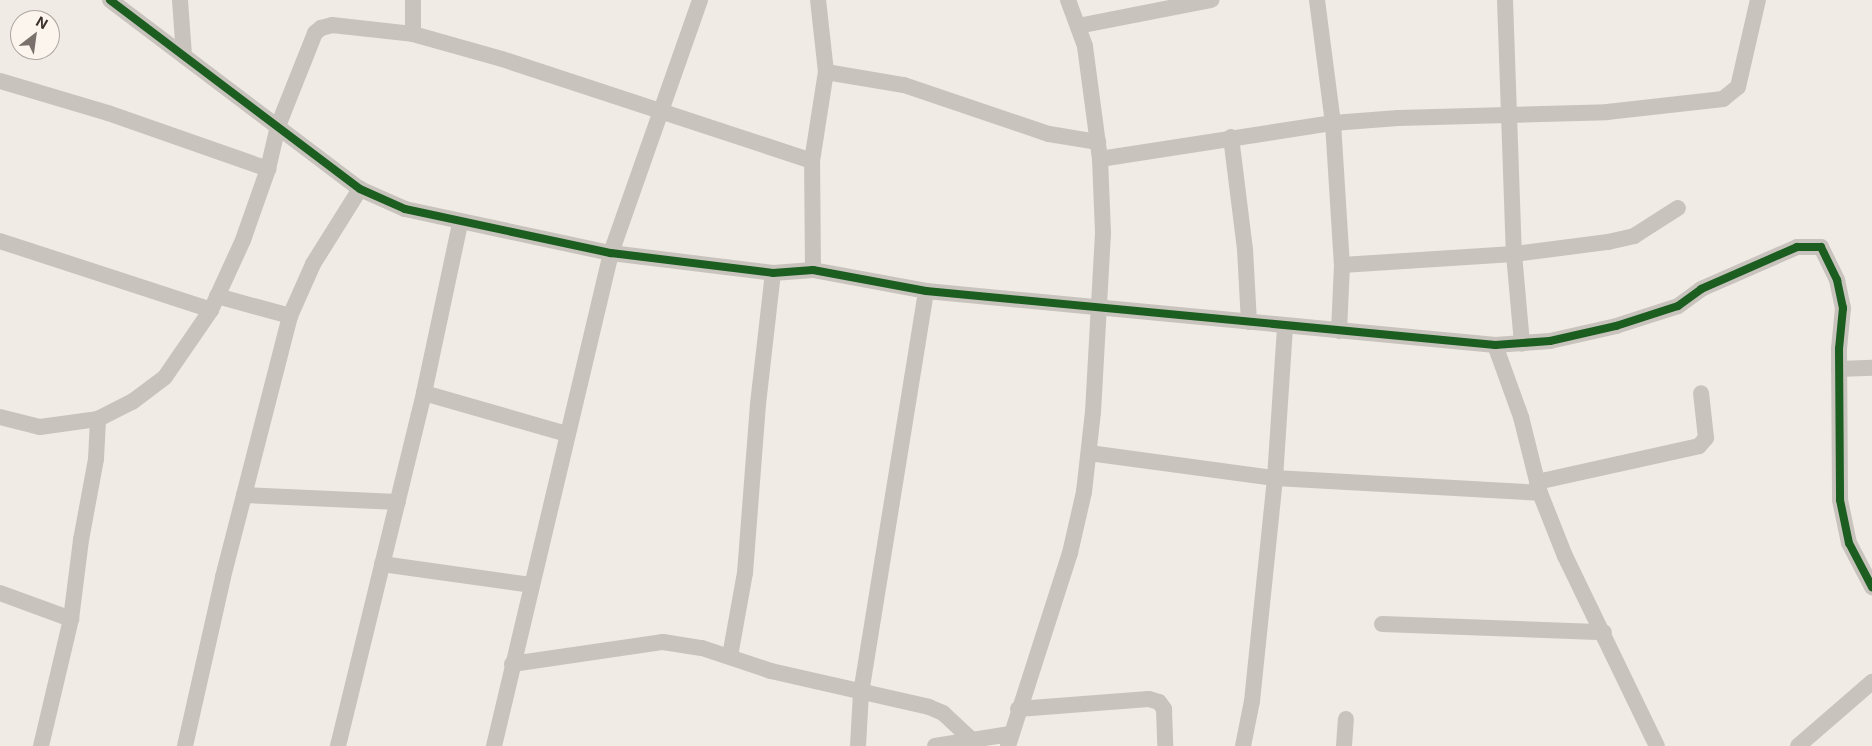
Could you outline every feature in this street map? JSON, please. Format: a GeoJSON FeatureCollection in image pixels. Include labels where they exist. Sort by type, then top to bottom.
{"type":"FeatureCollection","features":[{"type":"Feature","properties":{"kind":"street"},"geometry":{"type":"LineString","coordinates":[[110,0],[278,126],[301,147],[360,189],[405,209],[611,253],[773,273],[813,270],[926,291],[1098,305],[1285,327],[1494,344],[1522,344],[1616,326],[1678,306],[1701,290],[1797,247],[1812,245],[1820,248],[1828,257],[1838,280],[1843,308],[1839,369],[1840,500],[1849,543],[1872,588]]}},
{"type":"Feature","properties":{"kind":"street"},"geometry":{"type":"LineString","coordinates":[[180,0],[184,56]]}},
{"type":"Feature","properties":{"kind":"street"},"geometry":{"type":"LineString","coordinates":[[413,0],[413,34]]}},
{"type":"Feature","properties":{"kind":"street"},"geometry":{"type":"LineString","coordinates":[[494,746],[611,253],[700,0]]}},
{"type":"Feature","properties":{"kind":"street"},"geometry":{"type":"LineString","coordinates":[[813,270],[812,161],[826,72],[818,0]]}},
{"type":"Feature","properties":{"kind":"street"},"geometry":{"type":"LineString","coordinates":[[935,746],[970,738],[1009,740],[1070,553],[1089,453],[1103,233],[1100,159],[1090,72],[1078,26],[1068,0]]}},
{"type":"Feature","properties":{"kind":"street"},"geometry":{"type":"LineString","coordinates":[[1078,26],[1211,0]]}},
{"type":"Feature","properties":{"kind":"street"},"geometry":{"type":"LineString","coordinates":[[1317,0],[1333,123],[1342,264],[1339,331]]}},
{"type":"Feature","properties":{"kind":"street"},"geometry":{"type":"LineString","coordinates":[[1505,0],[1514,254],[1522,344]]}},
{"type":"Feature","properties":{"kind":"street"},"geometry":{"type":"LineString","coordinates":[[1100,159],[1231,137],[1333,123],[1398,118],[1510,117],[1607,112],[1723,98],[1738,88],[1758,0]]}},
{"type":"Feature","properties":{"kind":"street"},"geometry":{"type":"LineString","coordinates":[[1,419],[40,427],[98,419],[132,402],[165,377],[214,303],[243,240],[268,169],[278,126],[315,33],[321,28],[332,25],[413,34],[502,59],[812,161]]}},
{"type":"Feature","properties":{"kind":"street"},"geometry":{"type":"LineString","coordinates":[[826,72],[904,85],[1049,134],[1098,142]]}},
{"type":"Feature","properties":{"kind":"street"},"geometry":{"type":"LineString","coordinates":[[0,81],[108,113],[268,169]]}},
{"type":"Feature","properties":{"kind":"street"},"geometry":{"type":"LineString","coordinates":[[1231,137],[1245,249],[1249,322]]}},
{"type":"Feature","properties":{"kind":"street"},"geometry":{"type":"LineString","coordinates":[[185,746],[244,495],[290,316],[313,264],[360,189]]}},
{"type":"Feature","properties":{"kind":"street"},"geometry":{"type":"LineString","coordinates":[[1342,264],[1514,254],[1608,242],[1634,236],[1678,208]]}},
{"type":"Feature","properties":{"kind":"street"},"geometry":{"type":"LineString","coordinates":[[338,746],[424,393],[460,222]]}},
{"type":"Feature","properties":{"kind":"street"},"geometry":{"type":"LineString","coordinates":[[0,241],[214,303],[290,316]]}},
{"type":"Feature","properties":{"kind":"street"},"geometry":{"type":"LineString","coordinates":[[730,656],[745,573],[758,404],[773,273]]}},
{"type":"Feature","properties":{"kind":"street"},"geometry":{"type":"LineString","coordinates":[[858,746],[860,693],[926,291]]}},
{"type":"Feature","properties":{"kind":"street"},"geometry":{"type":"LineString","coordinates":[[1243,746],[1252,701],[1275,478],[1285,327]]}},
{"type":"Feature","properties":{"kind":"street"},"geometry":{"type":"LineString","coordinates":[[1494,344],[1521,417],[1539,487],[1565,556],[1604,632],[1657,746]]}},
{"type":"Feature","properties":{"kind":"street"},"geometry":{"type":"LineString","coordinates":[[1839,369],[1872,368]]}},
{"type":"Feature","properties":{"kind":"street"},"geometry":{"type":"LineString","coordinates":[[424,393],[567,434]]}},
{"type":"Feature","properties":{"kind":"street"},"geometry":{"type":"LineString","coordinates":[[1089,453],[1275,478],[1539,487],[1699,446],[1706,438],[1701,393]]}},
{"type":"Feature","properties":{"kind":"street"},"geometry":{"type":"LineString","coordinates":[[41,746],[72,618],[81,540],[96,459],[98,419]]}},
{"type":"Feature","properties":{"kind":"street"},"geometry":{"type":"LineString","coordinates":[[244,495],[398,502]]}},
{"type":"Feature","properties":{"kind":"street"},"geometry":{"type":"LineString","coordinates":[[382,564],[531,585]]}},
{"type":"Feature","properties":{"kind":"street"},"geometry":{"type":"LineString","coordinates":[[0,593],[72,618]]}},
{"type":"Feature","properties":{"kind":"street"},"geometry":{"type":"LineString","coordinates":[[1382,624],[1604,632]]}},
{"type":"Feature","properties":{"kind":"street"},"geometry":{"type":"LineString","coordinates":[[512,664],[663,642],[702,648],[772,671],[943,713],[970,738]]}},
{"type":"Feature","properties":{"kind":"street"},"geometry":{"type":"LineString","coordinates":[[1798,746],[1872,682]]}},
{"type":"Feature","properties":{"kind":"street"},"geometry":{"type":"LineString","coordinates":[[1018,709],[1154,700],[1164,709],[1165,746]]}},
{"type":"Feature","properties":{"kind":"street"},"geometry":{"type":"LineString","coordinates":[[1344,746],[1346,719]]}},
{"type":"Feature","properties":{"kind":"cycle path"},"geometry":{"type":"LineString","coordinates":[[110,0],[360,189],[405,209],[611,253],[773,273],[813,270],[926,291],[1495,345],[1550,341],[1616,326],[1678,306],[1701,289],[1797,247],[1821,247],[1837,280],[1843,308],[1839,349],[1840,500],[1849,543],[1872,587]]}}]}
